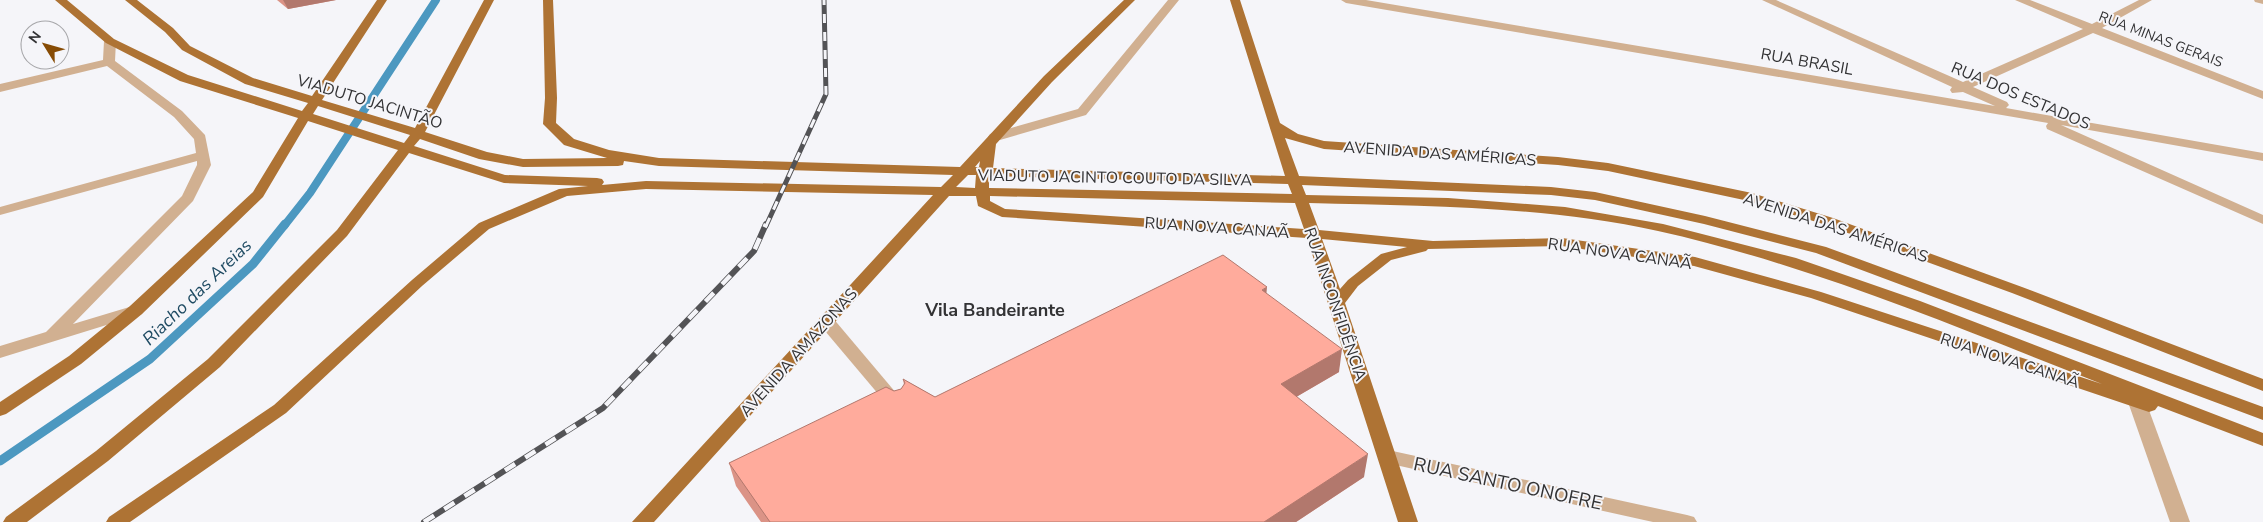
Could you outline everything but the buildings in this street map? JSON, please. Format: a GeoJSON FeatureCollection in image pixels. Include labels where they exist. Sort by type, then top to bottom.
{"type":"FeatureCollection","features":[{"type":"Feature","properties":{"kind":"main road","name":"VIADUTO JACINTÃO"},"geometry":{"type":"LineString","coordinates":[[60,0],[110,41],[184,78],[434,158],[504,179],[582,180],[646,185]]}},
{"type":"Feature","properties":{"kind":"main road","name":"VIADUTO JACINTÃO"},"geometry":{"type":"LineString","coordinates":[[130,0],[169,30],[186,48],[249,82],[386,123],[484,156],[523,163],[660,162]]}},
{"type":"Feature","properties":{"kind":"main road"},"geometry":{"type":"LineString","coordinates":[[0,410],[75,360],[136,310],[258,194],[304,118],[382,0]]}},
{"type":"Feature","properties":{"kind":"main road"},"geometry":{"type":"LineString","coordinates":[[13,522],[102,456],[214,363],[342,233],[424,125],[489,0]]}},
{"type":"Feature","properties":{"kind":"main road"},"geometry":{"type":"LineString","coordinates":[[548,0],[551,98],[549,124],[569,142],[607,154],[660,162]]}},
{"type":"Feature","properties":{"kind":"main road","name":"AVENIDA AMAZONAS"},"geometry":{"type":"LineString","coordinates":[[642,522],[1048,79],[1130,0]]}},
{"type":"Feature","properties":{"kind":"main road","name":"RUA INCONFIDÊNCIA"},"geometry":{"type":"LineString","coordinates":[[1235,0],[1274,125],[1337,302],[1408,522]]}},
{"type":"Feature","properties":{"kind":"main road","name":"AVENIDA DAS AMÉRICAS"},"geometry":{"type":"LineString","coordinates":[[1274,125],[1292,137],[1324,145],[1558,161],[1608,167],[1747,196],[1828,221],[2018,290],[2263,385]]}},
{"type":"Feature","properties":{"kind":"main road","name":"RUA NOVA CANAÃ"},"geometry":{"type":"LineString","coordinates":[[992,141],[982,178],[983,203],[1002,213],[1313,234],[1433,245],[1562,242],[1695,262],[1816,295],[2263,444]]}},
{"type":"Feature","properties":{"kind":"main road","name":"VIADUTO JACINTO COUTO DA SILVA"},"geometry":{"type":"LineString","coordinates":[[660,162],[1417,184],[1551,191]]}},
{"type":"Feature","properties":{"kind":"main road"},"geometry":{"type":"LineString","coordinates":[[116,522],[280,408],[417,283],[484,226],[564,192],[646,185]]}},
{"type":"Feature","properties":{"kind":"main road","name":"VIADUTO JACINTO COUTO DA SILVA"},"geometry":{"type":"LineString","coordinates":[[646,185],[1448,202],[1566,211],[1658,227],[1791,261],[1923,309],[2263,440]]}},
{"type":"Feature","properties":{"kind":"main road","name":"AVENIDA DAS AMÉRICAS"},"geometry":{"type":"LineString","coordinates":[[1551,191],[1595,196],[1654,208],[1768,235],[1821,250],[2263,414]]}},
{"type":"Feature","properties":{"kind":"main road"},"geometry":{"type":"LineString","coordinates":[[1337,302],[1353,283],[1386,257],[1433,245]]}},
{"type":"Feature","properties":{"kind":"street"},"geometry":{"type":"LineString","coordinates":[[992,141],[1082,112],[1174,0]]}},
{"type":"Feature","properties":{"kind":"street","name":"RUA BRASIL"},"geometry":{"type":"LineString","coordinates":[[1346,0],[2263,157]]}},
{"type":"Feature","properties":{"kind":"street","name":"RUA DOS ESTADOS"},"geometry":{"type":"LineString","coordinates":[[1767,0],[2263,220]]}},
{"type":"Feature","properties":{"kind":"street","name":"RUA MINAS GERAIS"},"geometry":{"type":"LineString","coordinates":[[2020,0],[2263,95]]}},
{"type":"Feature","properties":{"kind":"street"},"geometry":{"type":"LineString","coordinates":[[1933,99],[2092,29],[2147,0]]}},
{"type":"Feature","properties":{"kind":"street"},"geometry":{"type":"LineString","coordinates":[[2259,0],[2263,1]]}},
{"type":"Feature","properties":{"kind":"street"},"geometry":{"type":"LineString","coordinates":[[109,62],[110,41]]}},
{"type":"Feature","properties":{"kind":"street"},"geometry":{"type":"LineString","coordinates":[[0,88],[109,62]]}},
{"type":"Feature","properties":{"kind":"street"},"geometry":{"type":"LineString","coordinates":[[51,337],[188,198],[204,165],[200,138],[178,114],[109,62]]}},
{"type":"Feature","properties":{"kind":"street"},"geometry":{"type":"LineString","coordinates":[[0,211],[203,155]]}},
{"type":"Feature","properties":{"kind":"street"},"geometry":{"type":"LineString","coordinates":[[0,352],[136,310]]}},
{"type":"Feature","properties":{"kind":"street"},"geometry":{"type":"LineString","coordinates":[[826,321],[898,406]]}},
{"type":"Feature","properties":{"kind":"street"},"geometry":{"type":"LineString","coordinates":[[2137,402],[2180,522]]}},
{"type":"Feature","properties":{"kind":"street","name":"RUA SANTO ONOFRE"},"geometry":{"type":"LineString","coordinates":[[1388,457],[1687,522]]}},
{"type":"Feature","properties":{"kind":"waterway","name":"Riacho das Areias"},"geometry":{"type":"LineString","coordinates":[[284,226],[310,193],[436,0]]}},
{"type":"Feature","properties":{"kind":"waterway","name":"Riacho das Areias"},"geometry":{"type":"LineString","coordinates":[[0,461],[150,359],[253,264],[285,224]]}},
{"type":"Feature","properties":{"kind":"railway"},"geometry":{"type":"LineString","coordinates":[[766,226],[826,94],[824,0]]}},
{"type":"Feature","properties":{"kind":"railway"},"geometry":{"type":"LineString","coordinates":[[424,522],[603,408],[754,251],[766,224]]}},
{"type":"Feature","properties":{"kind":"district","name":"Vila Bandeirante"},"geometry":{"type":"Point","coordinates":[995,310]}}]}
